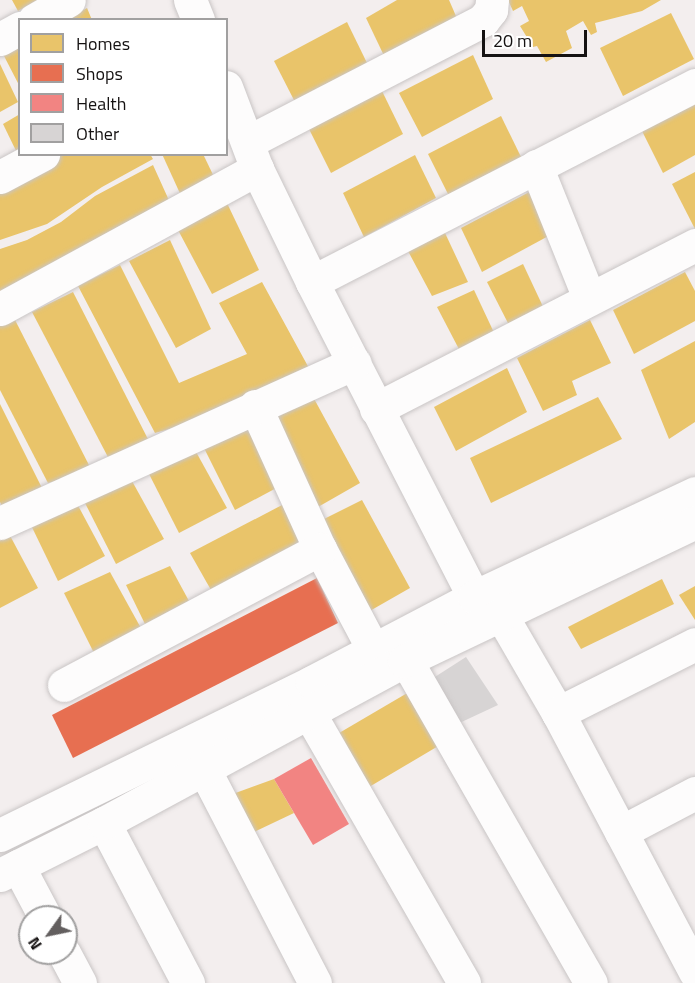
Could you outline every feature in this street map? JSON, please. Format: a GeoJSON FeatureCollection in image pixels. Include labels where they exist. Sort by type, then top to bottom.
{"type":"FeatureCollection","features":[{"type":"Feature","properties":{"kind":"street"},"geometry":{"type":"LineString","coordinates":[[38,18],[69,0]]}},
{"type":"Feature","properties":{"kind":"street"},"geometry":{"type":"LineString","coordinates":[[190,0],[197,18]]}},
{"type":"Feature","properties":{"kind":"street"},"geometry":{"type":"LineString","coordinates":[[0,309],[483,20],[491,10],[492,0]]}},
{"type":"Feature","properties":{"kind":"street"},"geometry":{"type":"LineString","coordinates":[[0,39],[18,29]]}},
{"type":"Feature","properties":{"kind":"street"},"geometry":{"type":"LineString","coordinates":[[312,282],[695,85]]}},
{"type":"Feature","properties":{"kind":"street"},"geometry":{"type":"LineString","coordinates":[[228,92],[253,156],[312,282],[355,363],[376,409],[487,605],[558,713],[695,972]]}},
{"type":"Feature","properties":{"kind":"street"},"geometry":{"type":"LineString","coordinates":[[0,177],[39,156]]}},
{"type":"Feature","properties":{"kind":"street"},"geometry":{"type":"LineString","coordinates":[[536,166],[589,298]]}},
{"type":"Feature","properties":{"kind":"street"},"geometry":{"type":"LineString","coordinates":[[376,409],[695,245]]}},
{"type":"Feature","properties":{"kind":"street"},"geometry":{"type":"LineString","coordinates":[[0,523],[255,406],[355,363]]}},
{"type":"Feature","properties":{"kind":"street"},"geometry":{"type":"LineString","coordinates":[[255,406],[320,549],[390,650],[591,983]]}},
{"type":"Feature","properties":{"kind":"street"},"geometry":{"type":"LineString","coordinates":[[487,605],[695,493]]}},
{"type":"Feature","properties":{"kind":"street"},"geometry":{"type":"LineString","coordinates":[[0,836],[312,682],[390,650],[487,605],[695,522]]}},
{"type":"Feature","properties":{"kind":"street"},"geometry":{"type":"LineString","coordinates":[[64,685],[320,549]]}},
{"type":"Feature","properties":{"kind":"street"},"geometry":{"type":"LineString","coordinates":[[558,713],[695,644]]}},
{"type":"Feature","properties":{"kind":"street"},"geometry":{"type":"LineString","coordinates":[[36,905],[9,870],[104,823],[309,713],[390,650]]}},
{"type":"Feature","properties":{"kind":"street"},"geometry":{"type":"LineString","coordinates":[[309,713],[464,983]]}},
{"type":"Feature","properties":{"kind":"street"},"geometry":{"type":"LineString","coordinates":[[204,770],[315,983]]}},
{"type":"Feature","properties":{"kind":"street"},"geometry":{"type":"LineString","coordinates":[[621,832],[695,793]]}},
{"type":"Feature","properties":{"kind":"street"},"geometry":{"type":"LineString","coordinates":[[104,823],[188,983]]}},
{"type":"Feature","properties":{"kind":"street"},"geometry":{"type":"LineString","coordinates":[[70,965],[80,983]]}},
{"type":"Feature","properties":{"kind":"building: Homes"},"geometry":{"type":"Polygon","coordinates":[[[12,0],[37,0],[18,11],[12,0]]]}},
{"type":"Feature","properties":{"kind":"building: Homes"},"geometry":{"type":"Polygon","coordinates":[[[397,0],[449,0],[459,23],[387,62],[366,18],[397,0]]]}},
{"type":"Feature","properties":{"kind":"building: Homes"},"geometry":{"type":"Polygon","coordinates":[[[508,0],[661,0],[642,11],[595,23],[597,32],[591,35],[583,21],[566,31],[572,48],[546,62],[537,46],[533,47],[520,26],[529,21],[522,6],[513,11],[508,0]]]}},
{"type":"Feature","properties":{"kind":"building: Homes"},"geometry":{"type":"Polygon","coordinates":[[[87,8],[91,18],[70,18],[87,8]]]}},
{"type":"Feature","properties":{"kind":"building: Homes"},"geometry":{"type":"Polygon","coordinates":[[[671,13],[694,59],[623,96],[600,48],[671,13]]]}},
{"type":"Feature","properties":{"kind":"building: Homes"},"geometry":{"type":"Polygon","coordinates":[[[347,22],[368,65],[296,104],[274,61],[347,22]]]}},
{"type":"Feature","properties":{"kind":"building: Homes"},"geometry":{"type":"Polygon","coordinates":[[[18,46],[18,83],[3,54],[18,46]]]}},
{"type":"Feature","properties":{"kind":"building: Homes"},"geometry":{"type":"Polygon","coordinates":[[[473,55],[493,99],[422,137],[399,93],[473,55]]]}},
{"type":"Feature","properties":{"kind":"building: Homes"},"geometry":{"type":"Polygon","coordinates":[[[0,64],[18,102],[0,112],[0,64]]]}},
{"type":"Feature","properties":{"kind":"building: Homes"},"geometry":{"type":"Polygon","coordinates":[[[382,91],[403,134],[331,173],[309,129],[382,91]]]}},
{"type":"Feature","properties":{"kind":"building: Homes"},"geometry":{"type":"Polygon","coordinates":[[[695,98],[695,155],[663,173],[641,129],[695,98]]]}},
{"type":"Feature","properties":{"kind":"building: Homes"},"geometry":{"type":"Polygon","coordinates":[[[18,115],[18,155],[3,124],[18,115]]]}},
{"type":"Feature","properties":{"kind":"building: Homes"},"geometry":{"type":"Polygon","coordinates":[[[501,116],[522,159],[450,198],[428,154],[501,116]]]}},
{"type":"Feature","properties":{"kind":"building: Homes"},"geometry":{"type":"Polygon","coordinates":[[[415,155],[436,198],[364,237],[343,193],[415,155]]]}},
{"type":"Feature","properties":{"kind":"building: Homes"},"geometry":{"type":"Polygon","coordinates":[[[57,156],[151,156],[153,159],[102,187],[47,224],[0,240],[0,188],[57,156]]]}},
{"type":"Feature","properties":{"kind":"building: Homes"},"geometry":{"type":"Polygon","coordinates":[[[163,156],[204,156],[217,183],[183,200],[163,156]]]}},
{"type":"Feature","properties":{"kind":"building: Homes"},"geometry":{"type":"Polygon","coordinates":[[[153,165],[172,207],[0,299],[0,249],[27,240],[61,222],[95,196],[153,165]]]}},
{"type":"Feature","properties":{"kind":"building: Homes"},"geometry":{"type":"Polygon","coordinates":[[[695,172],[695,229],[672,184],[695,172]]]}},
{"type":"Feature","properties":{"kind":"building: Homes"},"geometry":{"type":"Polygon","coordinates":[[[533,190],[554,233],[482,272],[461,228],[533,190]]]}},
{"type":"Feature","properties":{"kind":"building: Homes"},"geometry":{"type":"Polygon","coordinates":[[[226,201],[259,270],[212,294],[178,230],[226,201]]]}},
{"type":"Feature","properties":{"kind":"building: Homes"},"geometry":{"type":"Polygon","coordinates":[[[445,233],[468,282],[432,296],[408,251],[445,233]]]}},
{"type":"Feature","properties":{"kind":"building: Homes"},"geometry":{"type":"Polygon","coordinates":[[[170,240],[211,329],[176,348],[129,261],[170,240]]]}},
{"type":"Feature","properties":{"kind":"building: Homes"},"geometry":{"type":"Polygon","coordinates":[[[523,264],[546,313],[510,327],[487,282],[523,264]]]}},
{"type":"Feature","properties":{"kind":"building: Homes"},"geometry":{"type":"Polygon","coordinates":[[[120,265],[179,383],[247,354],[219,303],[262,282],[310,370],[198,421],[155,433],[78,286],[120,265]]]}},
{"type":"Feature","properties":{"kind":"building: Homes"},"geometry":{"type":"Polygon","coordinates":[[[685,272],[695,291],[695,321],[634,354],[613,310],[685,272]]]}},
{"type":"Feature","properties":{"kind":"building: Homes"},"geometry":{"type":"Polygon","coordinates":[[[474,290],[497,339],[461,353],[437,307],[474,290]]]}},
{"type":"Feature","properties":{"kind":"building: Homes"},"geometry":{"type":"Polygon","coordinates":[[[73,292],[152,447],[109,459],[32,312],[73,292]]]}},
{"type":"Feature","properties":{"kind":"building: Homes"},"geometry":{"type":"Polygon","coordinates":[[[13,316],[92,471],[48,483],[0,390],[0,322],[13,316]]]}},
{"type":"Feature","properties":{"kind":"building: Homes"},"geometry":{"type":"Polygon","coordinates":[[[590,320],[611,363],[572,381],[577,395],[543,411],[517,358],[590,320]]]}},
{"type":"Feature","properties":{"kind":"building: Homes"},"geometry":{"type":"Polygon","coordinates":[[[695,341],[695,422],[669,439],[641,370],[695,341]]]}},
{"type":"Feature","properties":{"kind":"building: Homes"},"geometry":{"type":"Polygon","coordinates":[[[507,368],[527,412],[456,451],[434,407],[507,368]]]}},
{"type":"Feature","properties":{"kind":"building: Homes"},"geometry":{"type":"Polygon","coordinates":[[[312,395],[360,483],[318,507],[269,416],[312,395]]]}},
{"type":"Feature","properties":{"kind":"building: Homes"},"geometry":{"type":"Polygon","coordinates":[[[598,397],[622,439],[491,503],[470,458],[598,397]]]}},
{"type":"Feature","properties":{"kind":"building: Homes"},"geometry":{"type":"Polygon","coordinates":[[[0,404],[46,496],[3,508],[0,502],[0,404]]]}},
{"type":"Feature","properties":{"kind":"building: Homes"},"geometry":{"type":"Polygon","coordinates":[[[251,427],[282,485],[235,510],[204,448],[251,427]]]}},
{"type":"Feature","properties":{"kind":"building: Homes"},"geometry":{"type":"Polygon","coordinates":[[[195,450],[227,508],[179,533],[148,472],[195,450]]]}},
{"type":"Feature","properties":{"kind":"building: Homes"},"geometry":{"type":"Polygon","coordinates":[[[132,481],[164,539],[116,564],[85,503],[132,481]]]}},
{"type":"Feature","properties":{"kind":"building: Homes"},"geometry":{"type":"Polygon","coordinates":[[[74,498],[105,556],[58,581],[28,519],[74,498]]]}},
{"type":"Feature","properties":{"kind":"building: Homes"},"geometry":{"type":"Polygon","coordinates":[[[362,500],[410,588],[368,612],[320,521],[362,500]]]}},
{"type":"Feature","properties":{"kind":"building: Homes"},"geometry":{"type":"Polygon","coordinates":[[[284,504],[307,543],[211,590],[190,553],[284,504]]]}},
{"type":"Feature","properties":{"kind":"building: Homes"},"geometry":{"type":"Polygon","coordinates":[[[7,530],[38,588],[0,608],[0,533],[7,530]]]}},
{"type":"Feature","properties":{"kind":"building: Homes"},"geometry":{"type":"Polygon","coordinates":[[[170,566],[189,601],[145,624],[126,585],[170,566]]]}},
{"type":"Feature","properties":{"kind":"building: Homes"},"geometry":{"type":"Polygon","coordinates":[[[110,572],[142,630],[95,655],[64,593],[110,572]]]}},
{"type":"Feature","properties":{"kind":"building: Homes"},"geometry":{"type":"Polygon","coordinates":[[[662,579],[674,604],[581,649],[568,627],[662,579]]]}},
{"type":"Feature","properties":{"kind":"building: Homes"},"geometry":{"type":"Polygon","coordinates":[[[695,586],[695,620],[679,595],[695,586]]]}},
{"type":"Feature","properties":{"kind":"building: Homes"},"geometry":{"type":"Polygon","coordinates":[[[409,692],[440,745],[364,790],[334,736],[409,692]]]}},
{"type":"Feature","properties":{"kind":"building: Homes"},"geometry":{"type":"Polygon","coordinates":[[[274,779],[294,813],[250,834],[230,795],[274,779]]]}},
{"type":"Feature","properties":{"kind":"building: Shops"},"geometry":{"type":"Polygon","coordinates":[[[317,578],[338,623],[73,758],[52,715],[317,578]]]}},
{"type":"Feature","properties":{"kind":"building: Health"},"geometry":{"type":"Polygon","coordinates":[[[311,758],[349,824],[313,845],[274,779],[311,758]]]}},
{"type":"Feature","properties":{"kind":"building: Other"},"geometry":{"type":"Polygon","coordinates":[[[466,657],[498,705],[453,726],[427,682],[466,657]]]}}]}
